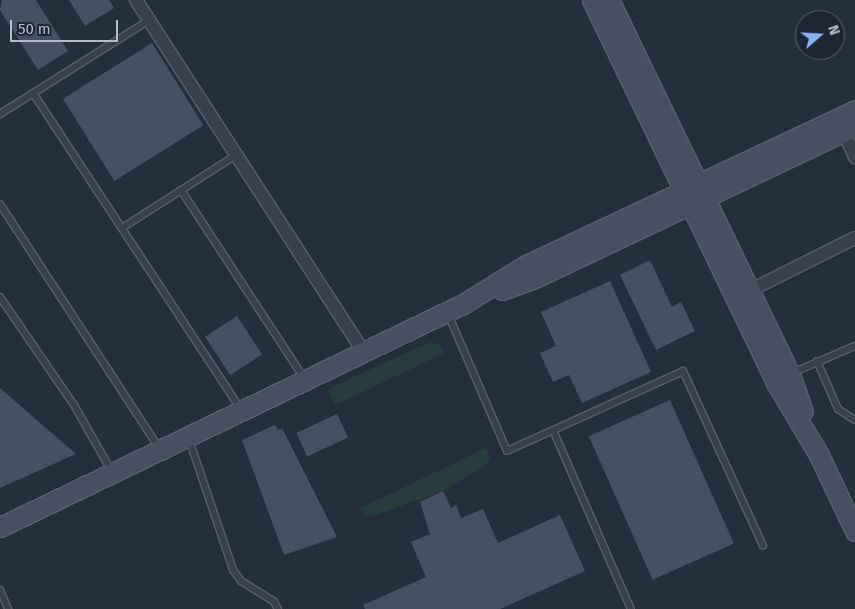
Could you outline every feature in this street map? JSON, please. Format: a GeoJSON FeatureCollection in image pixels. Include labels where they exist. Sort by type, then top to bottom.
{"type":"FeatureCollection","features":[{"type":"Feature","properties":{"kind":"street"},"geometry":{"type":"LineString","coordinates":[[136,0],[362,350]]}},
{"type":"Feature","properties":{"kind":"street"},"geometry":{"type":"LineString","coordinates":[[592,0],[694,194],[749,291],[782,378]]}},
{"type":"Feature","properties":{"kind":"street"},"geometry":{"type":"LineString","coordinates":[[609,0],[694,194],[855,531]]}},
{"type":"Feature","properties":{"kind":"street"},"geometry":{"type":"LineString","coordinates":[[694,194],[855,110]]}},
{"type":"Feature","properties":{"kind":"street"},"geometry":{"type":"LineString","coordinates":[[0,527],[188,436],[240,408],[455,308],[526,265],[694,194],[851,133],[855,156]]}},
{"type":"Feature","properties":{"kind":"street"},"geometry":{"type":"LineString","coordinates":[[749,291],[855,238]]}},
{"type":"Feature","properties":{"kind":"lane"},"geometry":{"type":"LineString","coordinates":[[0,114],[149,20]]}},
{"type":"Feature","properties":{"kind":"lane"},"geometry":{"type":"LineString","coordinates":[[33,93],[240,408]]}},
{"type":"Feature","properties":{"kind":"lane"},"geometry":{"type":"LineString","coordinates":[[122,228],[236,155]]}},
{"type":"Feature","properties":{"kind":"lane"},"geometry":{"type":"LineString","coordinates":[[181,190],[304,378]]}},
{"type":"Feature","properties":{"kind":"lane"},"geometry":{"type":"LineString","coordinates":[[0,204],[159,449]]}},
{"type":"Feature","properties":{"kind":"lane"},"geometry":{"type":"LineString","coordinates":[[0,297],[74,405],[112,472]]}},
{"type":"Feature","properties":{"kind":"lane"},"geometry":{"type":"LineString","coordinates":[[455,308],[507,451],[683,371],[763,546]]}},
{"type":"Feature","properties":{"kind":"lane"},"geometry":{"type":"LineString","coordinates":[[782,378],[817,361],[855,346]]}},
{"type":"Feature","properties":{"kind":"lane"},"geometry":{"type":"LineString","coordinates":[[817,361],[838,408],[855,420]]}},
{"type":"Feature","properties":{"kind":"lane"},"geometry":{"type":"LineString","coordinates":[[553,430],[631,609]]}},
{"type":"Feature","properties":{"kind":"lane"},"geometry":{"type":"LineString","coordinates":[[188,436],[233,570],[241,581],[274,602],[278,609]]}},
{"type":"Feature","properties":{"kind":"lane"},"geometry":{"type":"LineString","coordinates":[[0,590],[8,609]]}},
{"type":"Feature","properties":{"kind":"green space"},"geometry":{"type":"Polygon","coordinates":[[[430,342],[441,346],[445,353],[335,405],[329,392],[332,387],[430,342]]]}},
{"type":"Feature","properties":{"kind":"green space"},"geometry":{"type":"Polygon","coordinates":[[[486,448],[490,457],[485,466],[443,491],[375,515],[365,517],[360,508],[486,448]]]}},
{"type":"Feature","properties":{"kind":"building"},"geometry":{"type":"Polygon","coordinates":[[[2,0],[36,0],[68,51],[38,70],[0,10],[2,0]]]}},
{"type":"Feature","properties":{"kind":"building"},"geometry":{"type":"Polygon","coordinates":[[[69,0],[109,0],[114,8],[85,26],[69,0]]]}},
{"type":"Feature","properties":{"kind":"building"},"geometry":{"type":"Polygon","coordinates":[[[152,43],[203,125],[114,181],[63,99],[152,43]]]}},
{"type":"Feature","properties":{"kind":"building"},"geometry":{"type":"Polygon","coordinates":[[[650,260],[672,307],[681,302],[695,331],[656,350],[620,275],[650,260]]]}},
{"type":"Feature","properties":{"kind":"building"},"geometry":{"type":"Polygon","coordinates":[[[610,281],[651,372],[582,403],[569,375],[553,382],[540,353],[556,346],[541,312],[610,281]]]}},
{"type":"Feature","properties":{"kind":"building"},"geometry":{"type":"Polygon","coordinates":[[[237,316],[262,355],[230,375],[205,337],[237,316]]]}},
{"type":"Feature","properties":{"kind":"building"},"geometry":{"type":"Polygon","coordinates":[[[0,388],[76,454],[0,488],[0,388]]]}},
{"type":"Feature","properties":{"kind":"building"},"geometry":{"type":"Polygon","coordinates":[[[670,400],[734,543],[653,580],[589,436],[670,400]]]}},
{"type":"Feature","properties":{"kind":"building"},"geometry":{"type":"Polygon","coordinates":[[[337,414],[348,438],[307,457],[296,433],[337,414]]]}},
{"type":"Feature","properties":{"kind":"building"},"geometry":{"type":"Polygon","coordinates":[[[275,425],[278,430],[282,428],[337,537],[284,555],[242,440],[275,425]]]}},
{"type":"Feature","properties":{"kind":"building"},"geometry":{"type":"Polygon","coordinates":[[[443,491],[451,508],[456,505],[461,518],[483,509],[498,543],[560,515],[585,571],[500,609],[365,609],[363,605],[426,577],[411,542],[430,534],[420,502],[443,491]]]}}]}
